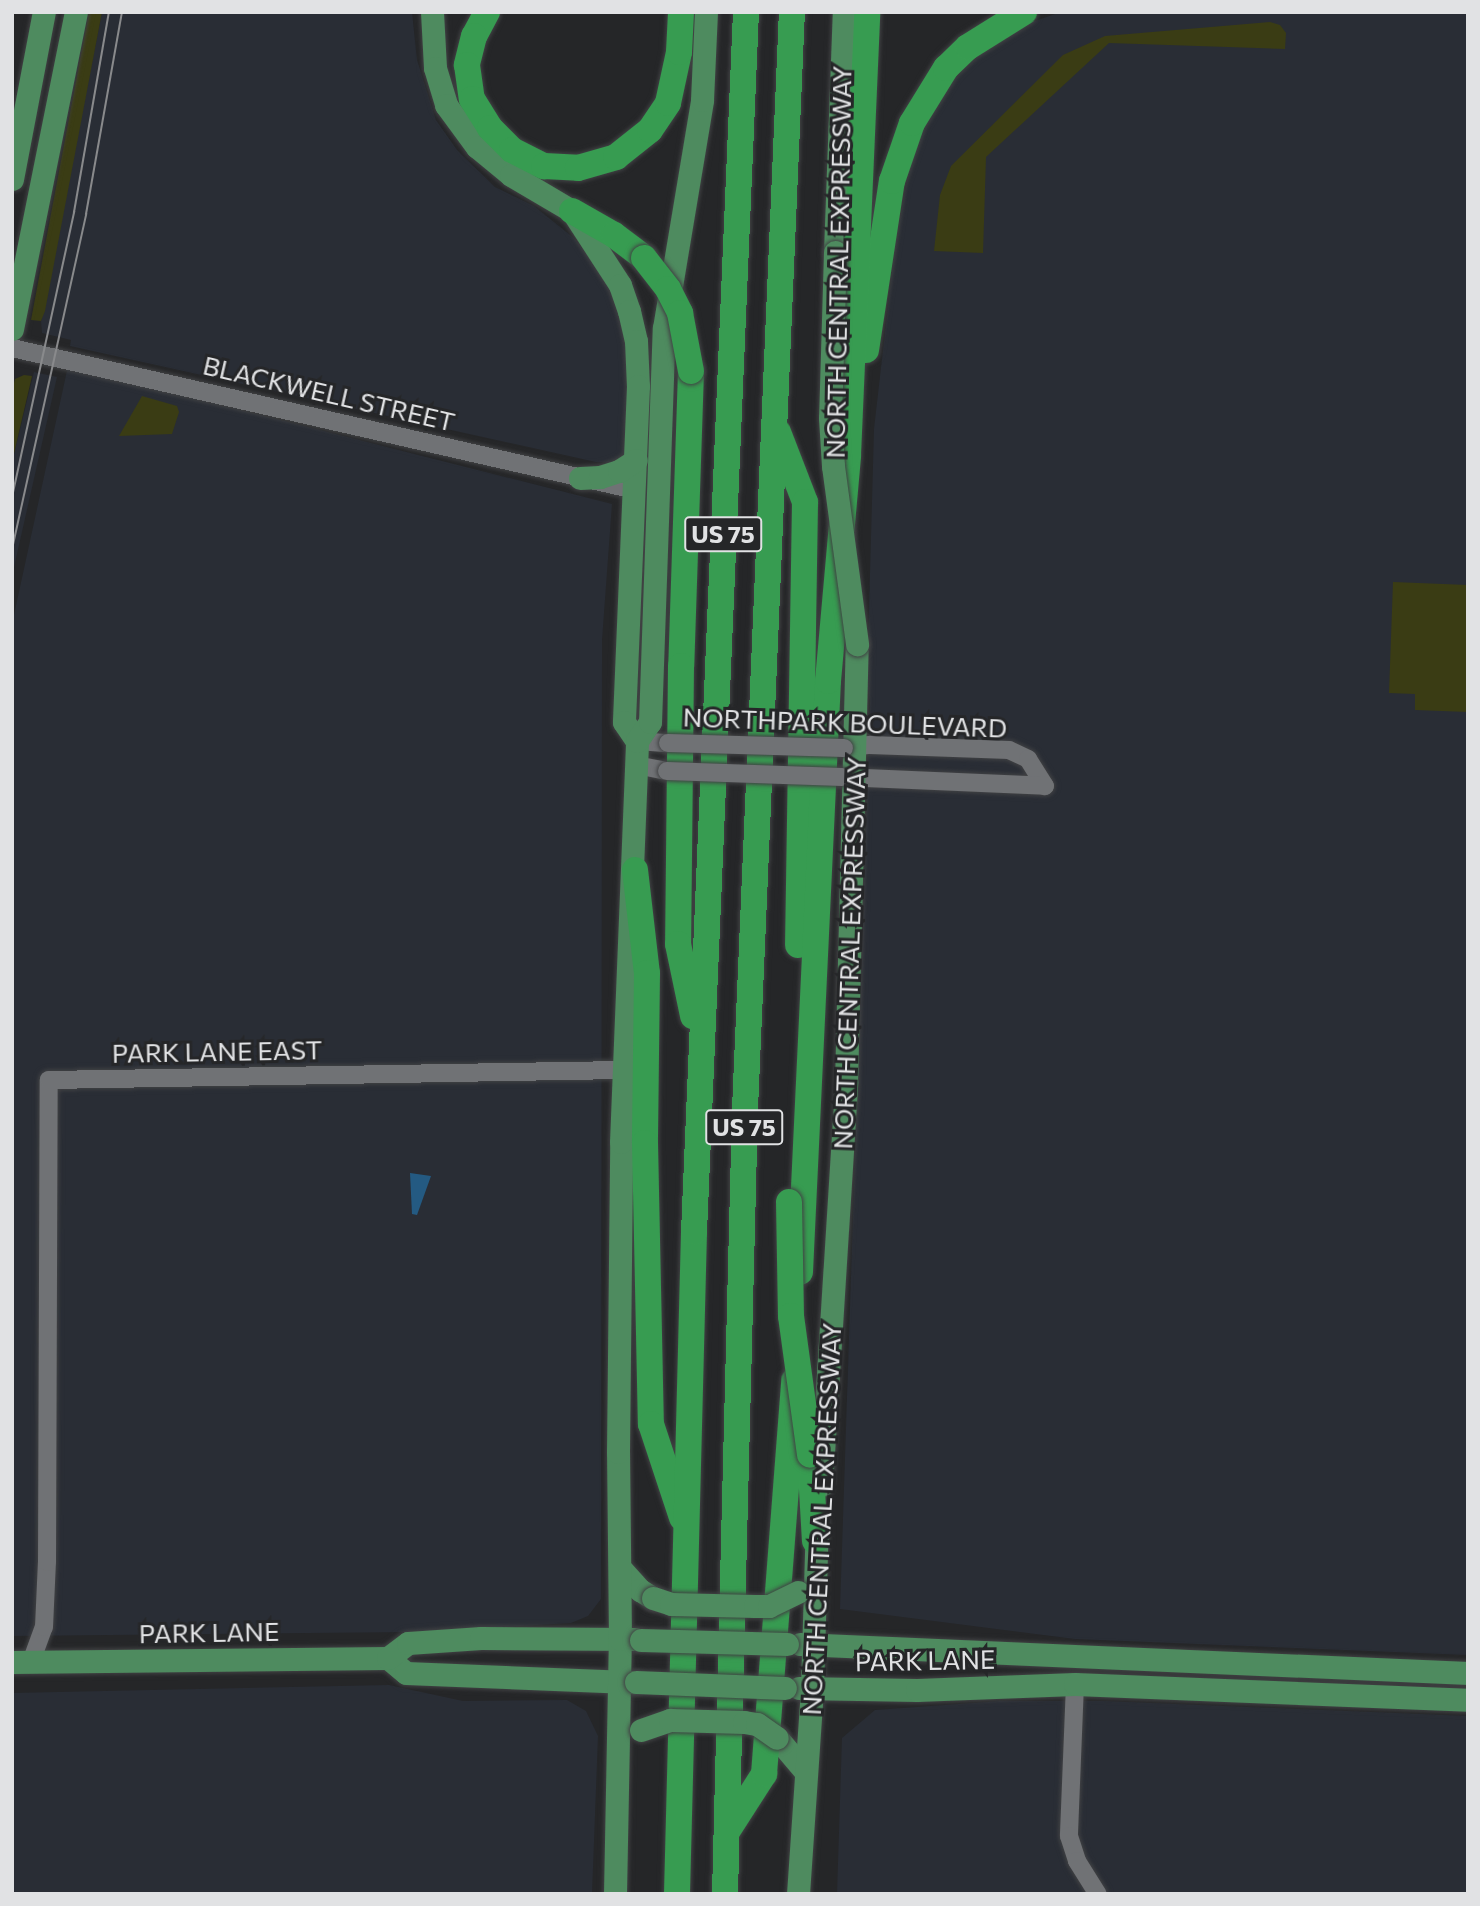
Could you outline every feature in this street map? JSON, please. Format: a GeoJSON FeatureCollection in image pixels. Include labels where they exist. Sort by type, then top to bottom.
{"type":"FeatureCollection","features":[{"type":"Feature","properties":{"kind":"highway"},"geometry":{"type":"LineString","coordinates":[[487,12],[474,36],[467,65],[472,99],[490,128],[512,150],[544,166],[578,168],[616,157],[650,130],[668,103],[679,52],[681,12]]}},
{"type":"Feature","properties":{"kind":"highway","name":"US 75"},"geometry":{"type":"LineString","coordinates":[[677,1894],[701,1056],[746,12]]}},
{"type":"Feature","properties":{"kind":"highway","name":"NORTH CENTRAL EXPRESSWAY"},"geometry":{"type":"LineString","coordinates":[[725,1894],[742,1204],[792,12]]}},
{"type":"Feature","properties":{"kind":"highway"},"geometry":{"type":"LineString","coordinates":[[727,1831],[764,1774],[805,1206],[828,681],[848,455],[867,12]]}},
{"type":"Feature","properties":{"kind":"highway"},"geometry":{"type":"LineString","coordinates":[[848,455],[892,181],[912,123],[946,68],[968,47],[1024,12]]}},
{"type":"Feature","properties":{"kind":"highway"},"geometry":{"type":"LineString","coordinates":[[572,211],[614,235],[644,258],[668,289],[680,313],[687,342],[691,371],[681,666],[678,944],[701,1056]]}},
{"type":"Feature","properties":{"kind":"highway"},"geometry":{"type":"LineString","coordinates":[[774,423],[805,502],[799,915],[789,1202],[791,1316],[810,1454],[816,1541]]}},
{"type":"Feature","properties":{"kind":"highway"},"geometry":{"type":"LineString","coordinates":[[635,870],[647,973],[645,1130],[651,1424],[688,1537]]}},
{"type":"Feature","properties":{"kind":"main road"},"geometry":{"type":"LineString","coordinates":[[12,179],[44,12]]}},
{"type":"Feature","properties":{"kind":"main road"},"geometry":{"type":"LineString","coordinates":[[12,329],[76,12]]}},
{"type":"Feature","properties":{"kind":"main road"},"geometry":{"type":"LineString","coordinates":[[615,1894],[618,1755],[631,1639],[620,1568],[618,1430],[624,1070],[635,870],[636,765],[638,741],[650,722],[664,328],[702,100],[706,12]]}},
{"type":"Feature","properties":{"kind":"main road","name":"NORTH CENTRAL EXPRESSWAY"},"geometry":{"type":"LineString","coordinates":[[798,1894],[812,1688],[813,1645],[806,1586],[816,1541],[828,1400],[846,1084],[849,778],[857,644],[833,466],[831,418],[844,12]]}},
{"type":"Feature","properties":{"kind":"main road"},"geometry":{"type":"LineString","coordinates":[[428,19],[435,68],[446,105],[477,147],[511,175],[572,211],[620,285],[629,311],[636,341],[636,460],[624,722],[638,741]]}},
{"type":"Feature","properties":{"kind":"main road"},"geometry":{"type":"LineString","coordinates":[[580,478],[600,477],[619,471],[636,460]]}},
{"type":"Feature","properties":{"kind":"main road"},"geometry":{"type":"LineString","coordinates":[[620,1568],[640,1590],[671,1604],[769,1606],[806,1586]]}},
{"type":"Feature","properties":{"kind":"main road","name":"PARK LANE"},"geometry":{"type":"LineString","coordinates":[[22,1662],[388,1658],[408,1643],[481,1638],[631,1639],[1167,1658],[1468,1672]]}},
{"type":"Feature","properties":{"kind":"main road","name":"PARK LANE"},"geometry":{"type":"LineString","coordinates":[[388,1658],[406,1673],[628,1682],[916,1690],[1075,1684],[1468,1700]]}},
{"type":"Feature","properties":{"kind":"main road"},"geometry":{"type":"LineString","coordinates":[[1075,1684],[1081,1672],[1096,1668],[1129,1670],[1159,1665],[1167,1658]]}},
{"type":"Feature","properties":{"kind":"main road"},"geometry":{"type":"LineString","coordinates":[[1414,1698],[1415,1670]]}},
{"type":"Feature","properties":{"kind":"main road"},"geometry":{"type":"LineString","coordinates":[[618,1755],[641,1730],[670,1720],[744,1722],[757,1724],[778,1738],[805,1771]]}},
{"type":"Feature","properties":{"kind":"street","name":"BLACKWELL STREET"},"geometry":{"type":"LineString","coordinates":[[12,348],[635,490]]}},
{"type":"Feature","properties":{"kind":"street","name":"NORTHPARK BOULEVARD"},"geometry":{"type":"LineString","coordinates":[[636,765],[667,771],[1045,786],[1028,759],[1009,750],[638,741]]}},
{"type":"Feature","properties":{"kind":"street","name":"PARK LANE EAST"},"geometry":{"type":"LineString","coordinates":[[48,1080],[624,1070]]}},
{"type":"Feature","properties":{"kind":"street","name":"PARK LANE"},"geometry":{"type":"LineString","coordinates":[[22,1662],[44,1627],[47,1562],[48,1080]]}},
{"type":"Feature","properties":{"kind":"street"},"geometry":{"type":"LineString","coordinates":[[1075,1684],[1069,1836],[1077,1861],[1098,1894]]}},
{"type":"Feature","properties":{"kind":"shaded area"},"geometry":{"type":"Polygon","coordinates":[[[102,12],[412,12],[417,60],[436,120],[457,150],[495,187],[534,206],[575,239],[603,275],[617,305],[630,362],[629,450],[616,463],[596,462],[70,346],[71,340],[42,333],[41,321],[102,12]]]}},
{"type":"Feature","properties":{"kind":"shaded area"},"geometry":{"type":"Polygon","coordinates":[[[1061,12],[1468,12],[1468,1655],[1075,1639],[840,1609],[870,702],[867,682],[874,429],[895,245],[912,154],[922,128],[948,85],[981,53],[1032,22],[1061,12]]]}},
{"type":"Feature","properties":{"kind":"shaded area"},"geometry":{"type":"Polygon","coordinates":[[[68,366],[612,504],[602,640],[601,1599],[588,1616],[571,1623],[415,1632],[12,1636],[12,624],[68,366]]]}},
{"type":"Feature","properties":{"kind":"shaded area"},"geometry":{"type":"Polygon","coordinates":[[[34,372],[57,377],[12,576],[12,462],[34,372]]]}},
{"type":"Feature","properties":{"kind":"shaded area"},"geometry":{"type":"Polygon","coordinates":[[[389,1685],[463,1701],[567,1700],[586,1711],[598,1736],[592,1894],[12,1894],[12,1693],[389,1685]]]}},
{"type":"Feature","properties":{"kind":"shaded area"},"geometry":{"type":"Polygon","coordinates":[[[1000,1701],[1104,1701],[1468,1716],[1468,1894],[837,1894],[842,1738],[875,1710],[1000,1701]]]}},
{"type":"Feature","properties":{"kind":"green space"},"geometry":{"type":"Polygon","coordinates":[[[89,12],[102,12],[45,311],[41,321],[31,320],[89,12]]]}},
{"type":"Feature","properties":{"kind":"green space"},"geometry":{"type":"Polygon","coordinates":[[[1270,22],[1280,25],[1286,33],[1285,49],[1109,43],[986,157],[983,253],[934,251],[940,195],[951,166],[1063,55],[1105,36],[1270,22]]]}},
{"type":"Feature","properties":{"kind":"green space"},"geometry":{"type":"Polygon","coordinates":[[[24,375],[32,376],[12,462],[12,391],[15,379],[24,375]]]}},
{"type":"Feature","properties":{"kind":"green space"},"geometry":{"type":"Polygon","coordinates":[[[142,396],[177,406],[179,412],[172,434],[119,436],[142,396]]]}},
{"type":"Feature","properties":{"kind":"green space"},"geometry":{"type":"Polygon","coordinates":[[[1393,582],[1468,585],[1468,712],[1415,710],[1415,694],[1389,693],[1393,582]]]}},
{"type":"Feature","properties":{"kind":"water"},"geometry":{"type":"Polygon","coordinates":[[[410,1173],[431,1176],[417,1215],[412,1214],[410,1173]]]}},
{"type":"Feature","properties":{"kind":"tram line"},"geometry":{"type":"LineString","coordinates":[[12,497],[74,212],[109,12]]}},
{"type":"Feature","properties":{"kind":"tram line"},"geometry":{"type":"LineString","coordinates":[[12,549],[86,214],[122,12]]}}]}
